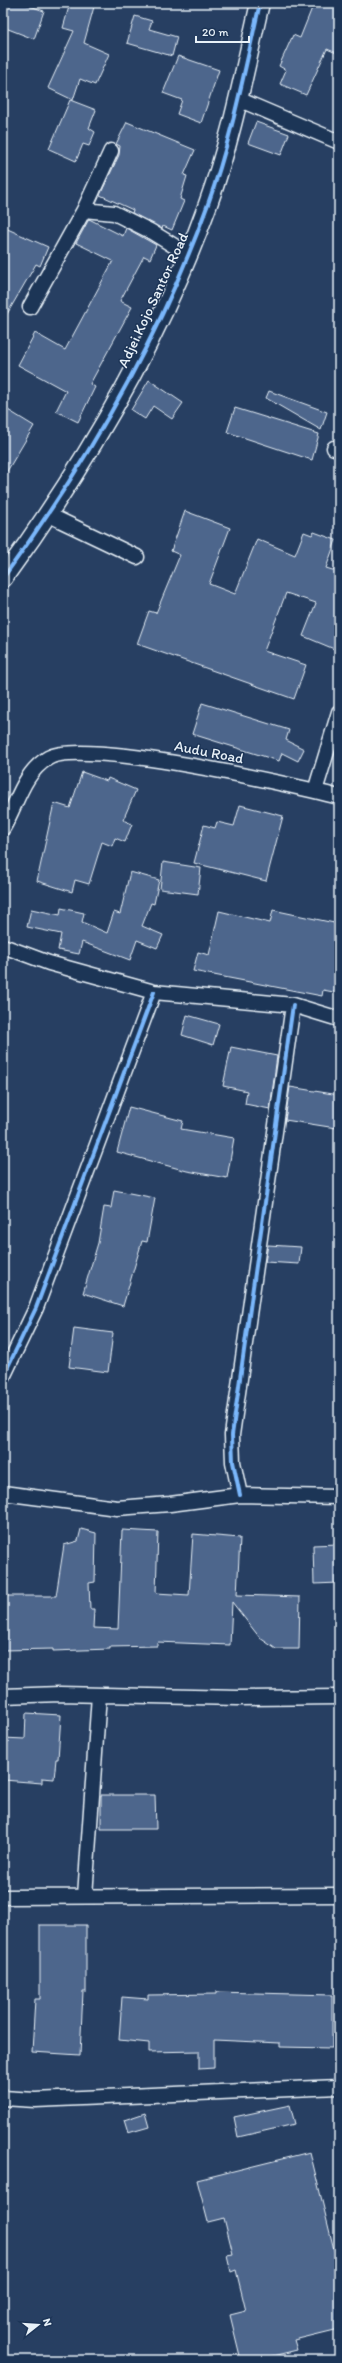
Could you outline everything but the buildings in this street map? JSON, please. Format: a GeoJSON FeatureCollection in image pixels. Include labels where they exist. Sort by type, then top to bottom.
{"type":"FeatureCollection","features":[{"type":"Feature","properties":{"kind":"street","name":"Adjei Kojo Santor Road"},"geometry":{"type":"LineString","coordinates":[[3,578],[49,515],[154,334],[189,255],[209,202],[238,99],[260,3]]}},
{"type":"Feature","properties":{"kind":"street"},"geometry":{"type":"LineString","coordinates":[[238,99],[339,142]]}},
{"type":"Feature","properties":{"kind":"street"},"geometry":{"type":"LineString","coordinates":[[30,307],[84,210],[111,151]]}},
{"type":"Feature","properties":{"kind":"street"},"geometry":{"type":"LineString","coordinates":[[84,210],[114,213],[150,231],[189,255]]}},
{"type":"Feature","properties":{"kind":"street"},"geometry":{"type":"LineString","coordinates":[[49,515],[137,557]]}},
{"type":"Feature","properties":{"kind":"street"},"geometry":{"type":"LineString","coordinates":[[316,791],[339,712]]}},
{"type":"Feature","properties":{"kind":"street","name":"Audu Road"},"geometry":{"type":"LineString","coordinates":[[3,828],[32,770],[49,757],[71,752],[146,758],[316,791],[339,797]]}},
{"type":"Feature","properties":{"kind":"street"},"geometry":{"type":"LineString","coordinates":[[3,946],[50,963],[154,992],[293,1005],[339,1019]]}},
{"type":"Feature","properties":{"kind":"street"},"geometry":{"type":"LineString","coordinates":[[3,1377],[36,1308],[154,992]]}},
{"type":"Feature","properties":{"kind":"street"},"geometry":{"type":"LineString","coordinates":[[240,1494],[233,1462],[232,1434],[293,1005]]}},
{"type":"Feature","properties":{"kind":"street"},"geometry":{"type":"LineString","coordinates":[[3,1494],[117,1508],[170,1504],[240,1494],[339,1497]]}},
{"type":"Feature","properties":{"kind":"street"},"geometry":{"type":"LineString","coordinates":[[3,1696],[99,1695],[238,1698],[339,1697]]}},
{"type":"Feature","properties":{"kind":"street"},"geometry":{"type":"LineString","coordinates":[[85,1896],[99,1695]]}},
{"type":"Feature","properties":{"kind":"street"},"geometry":{"type":"LineString","coordinates":[[3,1897],[339,1895]]}},
{"type":"Feature","properties":{"kind":"street"},"geometry":{"type":"LineString","coordinates":[[3,2098],[35,2100],[339,2087]]}},
{"type":"Feature","properties":{"kind":"cycle path"},"geometry":{"type":"LineString","coordinates":[[3,578],[64,490],[92,444],[119,398],[168,303],[208,204],[224,155],[260,3]]}},
{"type":"Feature","properties":{"kind":"cycle path"},"geometry":{"type":"LineString","coordinates":[[3,1377],[36,1308],[154,992]]}},
{"type":"Feature","properties":{"kind":"cycle path"},"geometry":{"type":"LineString","coordinates":[[240,1495],[233,1462],[232,1435],[293,1005]]}}]}
